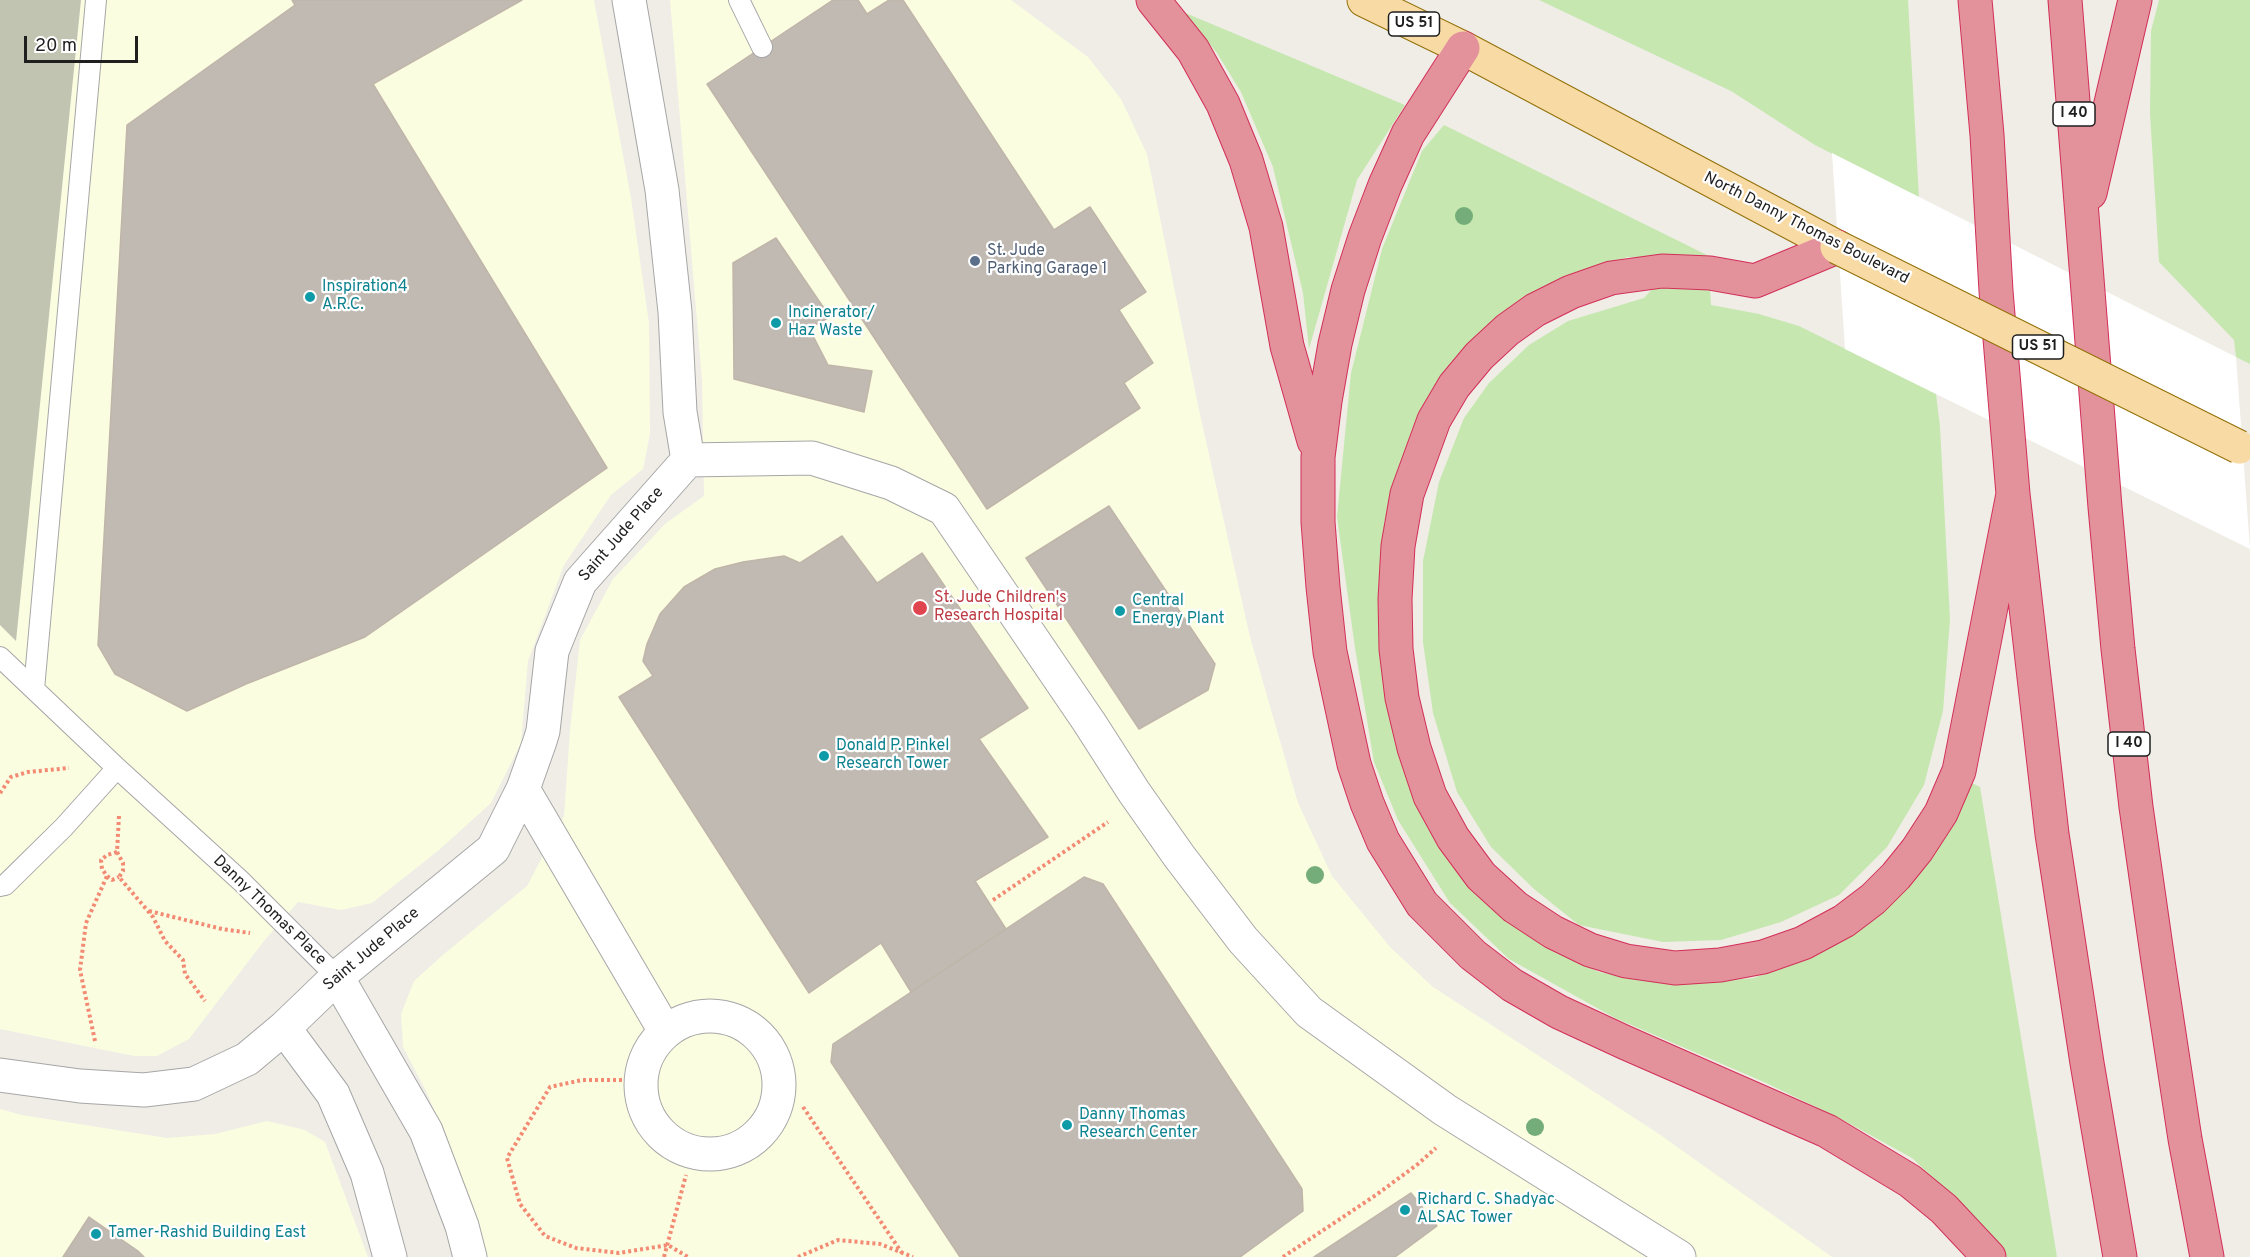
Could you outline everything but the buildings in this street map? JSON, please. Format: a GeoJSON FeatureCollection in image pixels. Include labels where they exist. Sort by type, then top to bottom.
{"type":"FeatureCollection","features":[{"type":"Feature","properties":{"kind":"highway"},"geometry":{"type":"LineString","coordinates":[[1153,0],[1193,50],[1223,104],[1246,160],[1266,227],[1287,346],[1318,457]]}},
{"type":"Feature","properties":{"kind":"highway"},"geometry":{"type":"LineString","coordinates":[[1975,0],[2013,494],[2052,834],[2120,1257]]}},
{"type":"Feature","properties":{"kind":"highway","name":"I 40"},"geometry":{"type":"LineString","coordinates":[[2065,0],[2106,519],[2136,807],[2185,1139],[2207,1257]]}},
{"type":"Feature","properties":{"kind":"highway"},"geometry":{"type":"LineString","coordinates":[[2083,227],[2135,0]]}},
{"type":"Feature","properties":{"kind":"highway"},"geometry":{"type":"LineString","coordinates":[[1463,48],[1408,134],[1365,237],[1348,290],[1335,344],[1318,457],[1318,522],[1330,652],[1354,764],[1383,841],[1422,904],[1473,954],[1512,986],[1626,1043],[1827,1131],[1910,1181],[1944,1209],[1989,1257]]}},
{"type":"Feature","properties":{"kind":"highway"},"geometry":{"type":"LineString","coordinates":[[1837,247],[1755,281],[1710,273],[1662,271],[1611,278],[1571,292],[1535,310],[1507,330],[1479,356],[1454,386],[1434,420],[1418,458],[1407,494],[1398,546],[1395,599],[1397,659],[1402,698],[1414,748],[1430,796],[1453,838],[1481,876],[1515,907],[1553,932],[1590,950],[1626,961],[1675,968],[1720,966],[1763,957],[1803,943],[1844,921],[1873,899],[1917,850],[1941,813],[1959,771],[2013,494]]}},
{"type":"Feature","properties":{"kind":"main road","name":"North Danny Thomas Boulevard"},"geometry":{"type":"LineString","coordinates":[[1365,0],[1463,48],[1837,247],[2244,449]]}},
{"type":"Feature","properties":{"kind":"street"},"geometry":{"type":"LineString","coordinates":[[629,0],[662,190],[675,312],[680,412],[688,460],[812,458],[891,483],[944,509],[1179,856],[1243,940],[1310,1012],[1463,1122],[1678,1257]]}},
{"type":"Feature","properties":{"kind":"street","name":"Saint Jude Place"},"geometry":{"type":"LineString","coordinates":[[0,1075],[80,1086],[144,1090],[194,1084],[247,1059],[284,1028],[337,977],[493,849],[523,789],[543,731],[552,651],[580,582],[688,460]]}},
{"type":"Feature","properties":{"kind":"street"},"geometry":{"type":"LineString","coordinates":[[523,789],[665,1031]]}},
{"type":"Feature","properties":{"kind":"street","name":"Danny Thomas Place"},"geometry":{"type":"LineString","coordinates":[[337,977],[426,1131],[462,1226],[470,1257]]}},
{"type":"Feature","properties":{"kind":"street"},"geometry":{"type":"LineString","coordinates":[[721,1016],[744,1024],[768,1046],[777,1068],[779,1092],[766,1127],[751,1142],[729,1152],[705,1155],[681,1149],[653,1126],[646,1113],[640,1090],[643,1065],[649,1050],[665,1031],[686,1019],[721,1016]]}},
{"type":"Feature","properties":{"kind":"street"},"geometry":{"type":"LineString","coordinates":[[284,1028],[333,1094],[366,1173],[390,1257]]}},
{"type":"Feature","properties":{"kind":"lane"},"geometry":{"type":"LineString","coordinates":[[34,689],[96,0]]}},
{"type":"Feature","properties":{"kind":"lane"},"geometry":{"type":"LineString","coordinates":[[738,0],[762,47]]}},
{"type":"Feature","properties":{"kind":"lane","name":"Danny Thomas Place"},"geometry":{"type":"LineString","coordinates":[[0,657],[242,882],[337,977]]}},
{"type":"Feature","properties":{"kind":"lane"},"geometry":{"type":"LineString","coordinates":[[0,886],[5,885],[64,828],[117,768]]}},
{"type":"Feature","properties":{"kind":"path"},"geometry":{"type":"LineString","coordinates":[[0,793],[11,777],[28,772],[69,768]]}},
{"type":"Feature","properties":{"kind":"path"},"geometry":{"type":"LineString","coordinates":[[117,852],[101,860],[102,869],[112,880],[119,877],[123,871],[123,863],[117,852],[119,816]]}},
{"type":"Feature","properties":{"kind":"path"},"geometry":{"type":"LineString","coordinates":[[993,900],[1108,822]]}},
{"type":"Feature","properties":{"kind":"path"},"geometry":{"type":"LineString","coordinates":[[95,1041],[80,970],[86,923],[107,876]]}},
{"type":"Feature","properties":{"kind":"path"},"geometry":{"type":"LineString","coordinates":[[119,877],[148,911],[165,941],[183,960],[185,974],[206,1000]]}},
{"type":"Feature","properties":{"kind":"path"},"geometry":{"type":"LineString","coordinates":[[148,911],[222,929],[254,933]]}},
{"type":"Feature","properties":{"kind":"path"},"geometry":{"type":"LineString","coordinates":[[622,1080],[582,1080],[550,1087],[507,1158],[520,1204],[545,1236],[576,1248],[619,1253],[668,1245],[688,1257]]}},
{"type":"Feature","properties":{"kind":"path"},"geometry":{"type":"LineString","coordinates":[[803,1107],[902,1253]]}},
{"type":"Feature","properties":{"kind":"path"},"geometry":{"type":"LineString","coordinates":[[1283,1257],[1410,1170],[1463,1122]]}},
{"type":"Feature","properties":{"kind":"path"},"geometry":{"type":"LineString","coordinates":[[664,1257],[686,1175]]}},
{"type":"Feature","properties":{"kind":"path"},"geometry":{"type":"LineString","coordinates":[[798,1257],[838,1240],[880,1244],[913,1257]]}},
{"type":"Feature","properties":{"kind":"shaded area"},"geometry":{"type":"Polygon","coordinates":[[[0,0],[594,0],[631,198],[649,323],[650,434],[643,469],[611,495],[564,565],[528,661],[521,743],[491,803],[439,850],[372,903],[341,910],[298,902],[264,941],[189,1039],[157,1056],[134,1056],[0,1029],[0,0]]]}},
{"type":"Feature","properties":{"kind":"shaded area"},"geometry":{"type":"Polygon","coordinates":[[[0,0],[81,0],[16,641],[0,625],[0,0]]]}},
{"type":"Feature","properties":{"kind":"shaded area","name":"St. Jude Children's Research Hospital"},"geometry":{"type":"Polygon","coordinates":[[[670,0],[1011,0],[1088,57],[1121,99],[1147,154],[1199,410],[1250,637],[1298,803],[1332,876],[1390,947],[1433,987],[1659,1134],[1832,1257],[484,1257],[467,1191],[428,1095],[403,1047],[401,1014],[414,981],[527,886],[564,816],[580,640],[613,579],[666,523],[704,496],[702,380],[670,0]]]}},
{"type":"Feature","properties":{"kind":"shaded area"},"geometry":{"type":"Polygon","coordinates":[[[0,1109],[22,1115],[167,1138],[215,1134],[267,1121],[305,1130],[325,1142],[368,1257],[0,1257],[0,1109]]]}},
{"type":"Feature","properties":{"kind":"green space"},"geometry":{"type":"Polygon","coordinates":[[[1539,0],[1908,0],[1919,198],[1815,145],[1731,91],[1539,0]]]}},
{"type":"Feature","properties":{"kind":"green space"},"geometry":{"type":"Polygon","coordinates":[[[2159,0],[2250,0],[2250,364],[2236,357],[2234,340],[2159,262],[2150,113],[2151,31],[2159,0]]]}},
{"type":"Feature","properties":{"kind":"green space"},"geometry":{"type":"Polygon","coordinates":[[[1183,12],[1405,105],[1357,180],[1309,349],[1303,293],[1273,167],[1241,92],[1217,53],[1183,12]]]}},
{"type":"Feature","properties":{"kind":"green space"},"geometry":{"type":"Polygon","coordinates":[[[1444,125],[1717,260],[1716,263],[1628,257],[1579,271],[1543,291],[1444,375],[1412,429],[1384,523],[1382,623],[1477,894],[1539,943],[1599,972],[1675,985],[1754,978],[1829,946],[1970,782],[1980,787],[2057,1257],[2007,1257],[1977,1219],[1912,1158],[1845,1121],[1764,1082],[1615,1018],[1509,959],[1450,903],[1398,820],[1374,762],[1337,517],[1351,373],[1382,249],[1422,151],[1444,125]]]}},
{"type":"Feature","properties":{"kind":"green space"},"geometry":{"type":"Polygon","coordinates":[[[1656,285],[1710,289],[1711,305],[1759,314],[1799,326],[1936,394],[1940,427],[1950,619],[1943,711],[1924,785],[1887,847],[1839,895],[1781,922],[1721,940],[1663,942],[1579,925],[1534,889],[1491,847],[1457,792],[1433,713],[1423,642],[1423,561],[1439,482],[1464,418],[1489,383],[1529,345],[1568,321],[1644,298],[1656,285]]]}},
{"type":"Feature","properties":{"kind":"pier"},"geometry":{"type":"Polygon","coordinates":[[[1832,153],[2236,357],[2250,549],[1845,349],[1832,153]]]}},
{"type":"Feature","properties":{"kind":"place","name":"St. Jude Parking Garage 1"},"geometry":{"type":"Point","coordinates":[975,261]}},
{"type":"Feature","properties":{"kind":"place","name":"Inspiration4 A.R.C."},"geometry":{"type":"Point","coordinates":[310,297]}},
{"type":"Feature","properties":{"kind":"place","name":"Incinerator/ Haz Waste"},"geometry":{"type":"Point","coordinates":[776,323]}},
{"type":"Feature","properties":{"kind":"place","name":"St. Jude Children's Research Hospital"},"geometry":{"type":"Point","coordinates":[920,608]}},
{"type":"Feature","properties":{"kind":"place","name":"Central Energy Plant"},"geometry":{"type":"Point","coordinates":[1120,611]}},
{"type":"Feature","properties":{"kind":"place","name":"Donald P. Pinkel Research Tower"},"geometry":{"type":"Point","coordinates":[824,756]}},
{"type":"Feature","properties":{"kind":"place","name":"Danny Thomas Research Center"},"geometry":{"type":"Point","coordinates":[1067,1125]}},
{"type":"Feature","properties":{"kind":"place","name":"Richard C. Shadyac ALSAC Tower"},"geometry":{"type":"Point","coordinates":[1405,1210]}},
{"type":"Feature","properties":{"kind":"place","name":"Tamer-Rashid Building East"},"geometry":{"type":"Point","coordinates":[96,1234]}}]}
